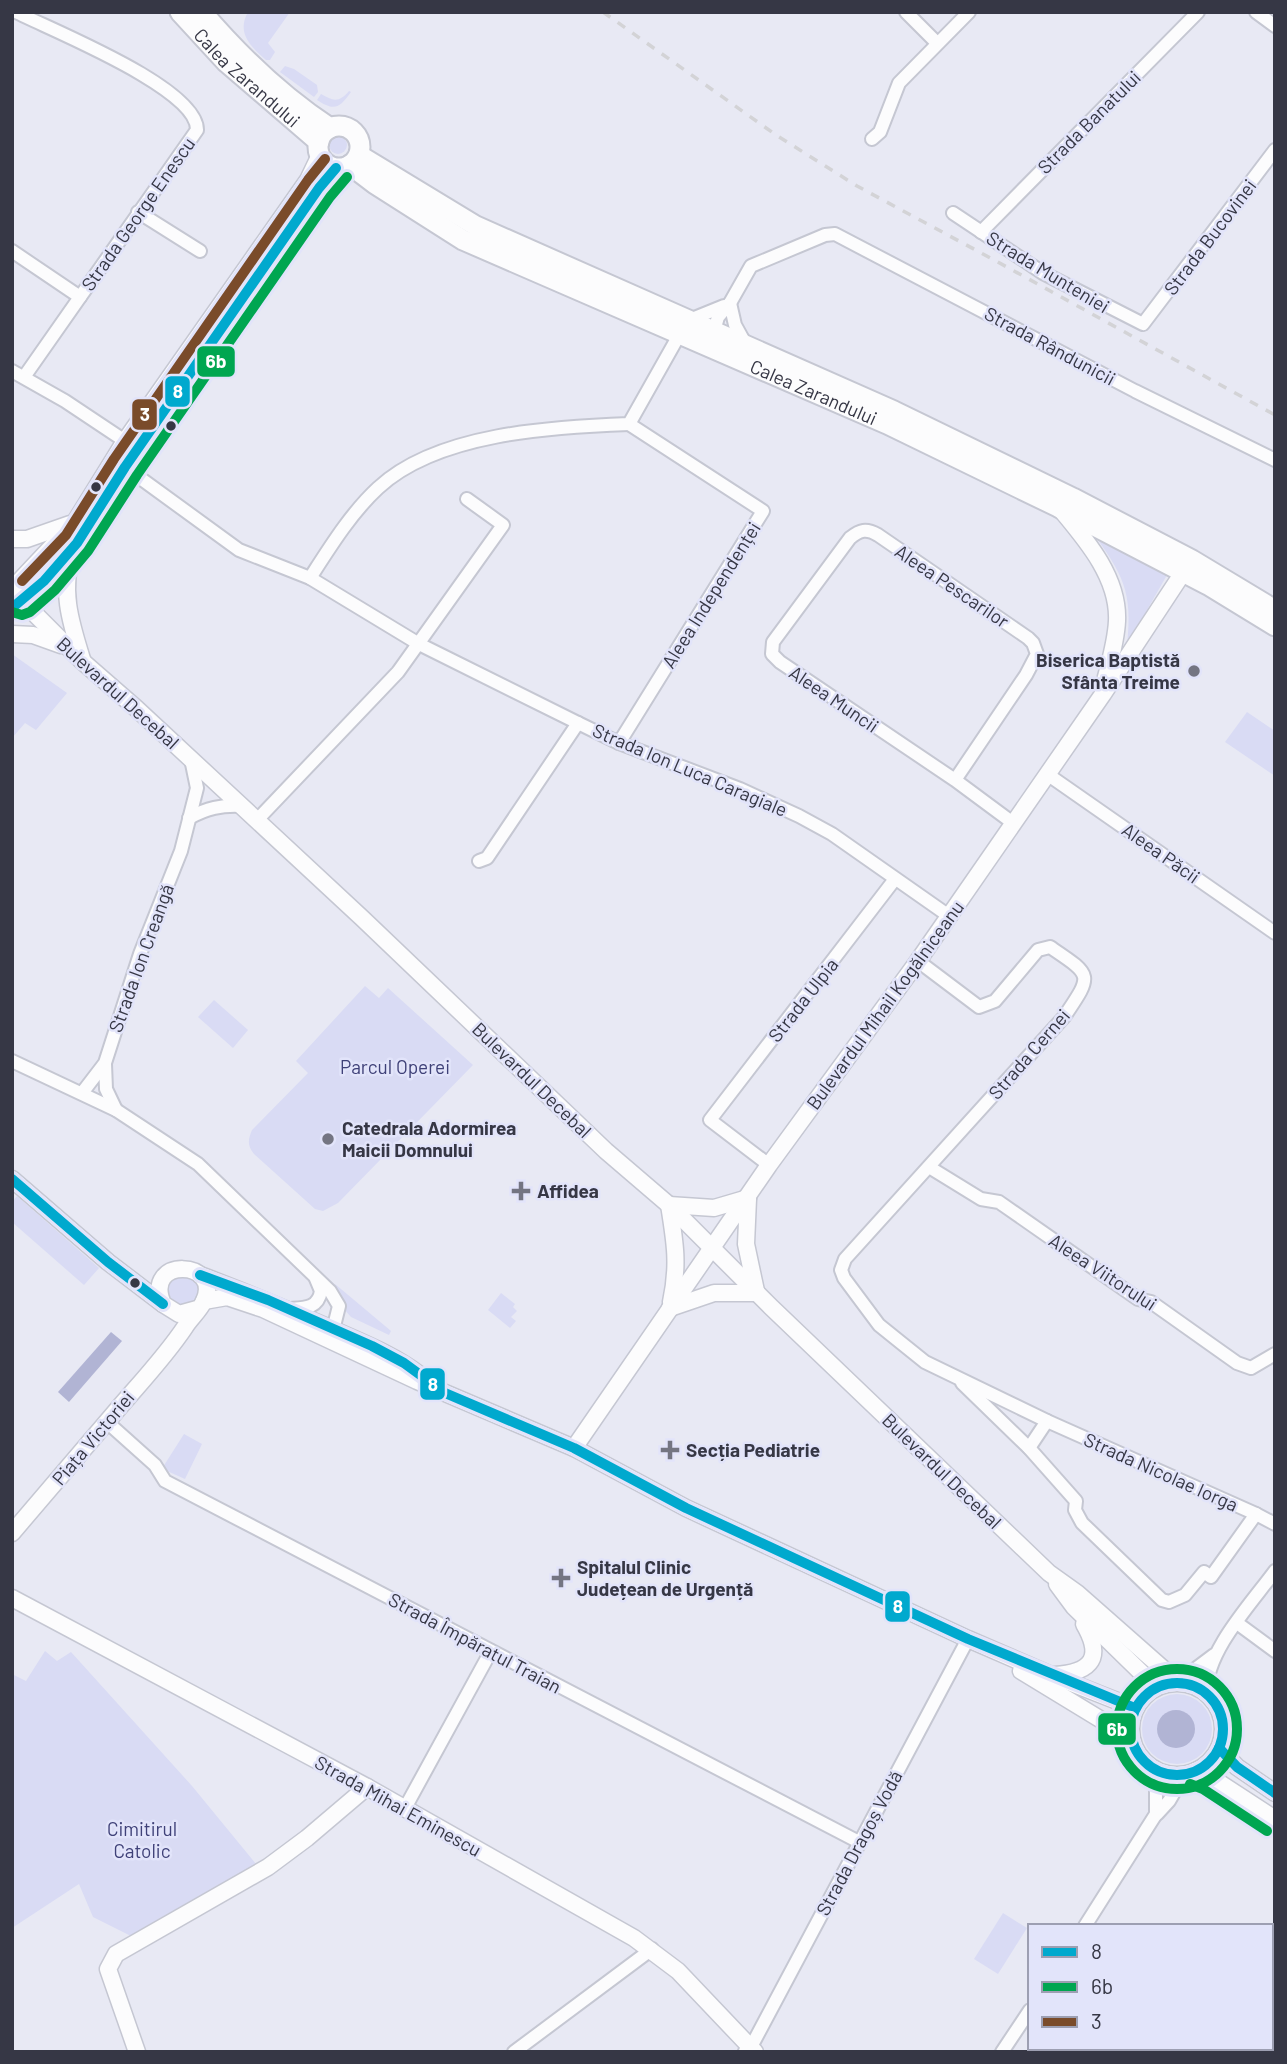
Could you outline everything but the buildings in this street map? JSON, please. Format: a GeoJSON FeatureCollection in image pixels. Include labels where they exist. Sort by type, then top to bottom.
{"type":"FeatureCollection","features":[{"type":"Feature","properties":{"kind":"main road","name":"Calea Zarandului"},"geometry":{"type":"LineString","coordinates":[[180,12],[226,62],[323,142]]}},
{"type":"Feature","properties":{"kind":"main road","name":"Calea Zarandului"},"geometry":{"type":"LineString","coordinates":[[202,12],[236,49],[310,115],[323,142]]}},
{"type":"Feature","properties":{"kind":"main road"},"geometry":{"type":"LineString","coordinates":[[344,127],[356,134],[360,148],[349,163],[326,164],[323,142],[344,127]]}},
{"type":"Feature","properties":{"kind":"main road","name":"Calea Zarandului"},"geometry":{"type":"LineString","coordinates":[[349,163],[683,327],[1275,610]]}},
{"type":"Feature","properties":{"kind":"main road","name":"Calea Zarandului"},"geometry":{"type":"LineString","coordinates":[[711,340],[748,347],[894,411],[1073,498],[1187,566],[1275,626]]}},
{"type":"Feature","properties":{"kind":"street","name":"Strada George Enescu"},"geometry":{"type":"LineString","coordinates":[[16,12],[139,71],[193,115],[197,130],[80,297],[18,374]]}},
{"type":"Feature","properties":{"kind":"street"},"geometry":{"type":"LineString","coordinates":[[906,12],[937,43]]}},
{"type":"Feature","properties":{"kind":"street"},"geometry":{"type":"LineString","coordinates":[[872,139],[880,132],[899,83],[969,12]]}},
{"type":"Feature","properties":{"kind":"street","name":"Strada Banatului"},"geometry":{"type":"LineString","coordinates":[[981,232],[1198,12]]}},
{"type":"Feature","properties":{"kind":"street"},"geometry":{"type":"LineString","coordinates":[[1256,12],[1275,26]]}},
{"type":"Feature","properties":{"kind":"street"},"geometry":{"type":"LineString","coordinates":[[14,597],[75,522],[125,441],[300,191],[323,142]]}},
{"type":"Feature","properties":{"kind":"street","name":"Strada Bucovinei"},"geometry":{"type":"LineString","coordinates":[[1146,323],[1275,150]]}},
{"type":"Feature","properties":{"kind":"street"},"geometry":{"type":"LineString","coordinates":[[14,597],[44,581],[77,543],[125,467],[290,234],[319,188],[349,163]]}},
{"type":"Feature","properties":{"kind":"street"},"geometry":{"type":"LineString","coordinates":[[138,212],[200,251]]}},
{"type":"Feature","properties":{"kind":"street","name":"Strada Munteniei"},"geometry":{"type":"LineString","coordinates":[[953,213],[1043,273],[1140,324],[1146,323]]}},
{"type":"Feature","properties":{"kind":"street","name":"Strada Rândunicii"},"geometry":{"type":"LineString","coordinates":[[730,303],[751,266],[825,235],[839,235],[1135,391],[1275,460]]}},
{"type":"Feature","properties":{"kind":"street"},"geometry":{"type":"LineString","coordinates":[[12,251],[80,297]]}},
{"type":"Feature","properties":{"kind":"street"},"geometry":{"type":"LineString","coordinates":[[310,578],[363,504],[378,488],[409,464],[446,449],[482,440],[577,426],[629,424],[683,327],[730,303]]}},
{"type":"Feature","properties":{"kind":"street"},"geometry":{"type":"LineString","coordinates":[[711,340],[726,320],[730,303]]}},
{"type":"Feature","properties":{"kind":"street"},"geometry":{"type":"LineString","coordinates":[[730,303],[736,325],[748,347]]}},
{"type":"Feature","properties":{"kind":"street"},"geometry":{"type":"LineString","coordinates":[[18,374],[125,441]]}},
{"type":"Feature","properties":{"kind":"street","name":"Aleea Independenței"},"geometry":{"type":"LineString","coordinates":[[619,743],[763,510],[629,424]]}},
{"type":"Feature","properties":{"kind":"street","name":"Strada Ion Luca Caragiale"},"geometry":{"type":"LineString","coordinates":[[125,467],[239,550],[310,578],[419,644],[619,743],[740,789],[799,816],[832,834],[949,916]]}},
{"type":"Feature","properties":{"kind":"street"},"geometry":{"type":"LineString","coordinates":[[257,820],[398,673],[503,525],[467,499]]}},
{"type":"Feature","properties":{"kind":"street"},"geometry":{"type":"LineString","coordinates":[[1058,507],[1095,554],[1115,596],[1116,629],[1103,694]]}},
{"type":"Feature","properties":{"kind":"street"},"geometry":{"type":"LineString","coordinates":[[12,539],[38,536],[75,522]]}},
{"type":"Feature","properties":{"kind":"street","name":"Aleea Pescarilor"},"geometry":{"type":"LineString","coordinates":[[858,531],[871,531],[1033,643],[1037,654],[1026,675],[954,779]]}},
{"type":"Feature","properties":{"kind":"street","name":"Aleea Muncii"},"geometry":{"type":"LineString","coordinates":[[858,531],[773,642],[772,654],[954,779],[1013,823]]}},
{"type":"Feature","properties":{"kind":"street"},"geometry":{"type":"LineString","coordinates":[[77,543],[67,574],[67,594],[82,661]]}},
{"type":"Feature","properties":{"kind":"street","name":"Bulevardul Mihail Kogălniceanu"},"geometry":{"type":"LineString","coordinates":[[574,1448],[769,1166],[918,961],[1103,694],[1187,566]]}},
{"type":"Feature","properties":{"kind":"street","name":"Bulevardul Decebal"},"geometry":{"type":"LineString","coordinates":[[14,597],[257,820],[606,1151],[669,1205],[1049,1573],[1077,1593],[1178,1682]]}},
{"type":"Feature","properties":{"kind":"street"},"geometry":{"type":"LineString","coordinates":[[12,634],[47,639],[61,645],[82,661]]}},
{"type":"Feature","properties":{"kind":"street"},"geometry":{"type":"LineString","coordinates":[[479,861],[487,858],[578,723]]}},
{"type":"Feature","properties":{"kind":"street","name":"Strada Ion Creangă"},"geometry":{"type":"LineString","coordinates":[[82,1093],[105,1063],[140,954],[181,851],[197,788],[191,759]]}},
{"type":"Feature","properties":{"kind":"street","name":"Aleea Păcii"},"geometry":{"type":"LineString","coordinates":[[1047,774],[1275,933]]}},
{"type":"Feature","properties":{"kind":"street"},"geometry":{"type":"LineString","coordinates":[[189,818],[205,809],[225,805],[242,806]]}},
{"type":"Feature","properties":{"kind":"street","name":"Strada Ulpia"},"geometry":{"type":"LineString","coordinates":[[769,1166],[710,1120],[895,879]]}},
{"type":"Feature","properties":{"kind":"street","name":"Strada Cernei"},"geometry":{"type":"LineString","coordinates":[[845,1259],[1064,1017],[1082,990],[1085,978],[1081,968],[1050,947],[1044,948],[1038,950],[995,1001],[979,1007],[918,961]]}},
{"type":"Feature","properties":{"kind":"street"},"geometry":{"type":"LineString","coordinates":[[12,1061],[116,1110],[198,1164],[299,1259],[330,1292],[339,1306],[334,1330]]}},
{"type":"Feature","properties":{"kind":"street"},"geometry":{"type":"LineString","coordinates":[[105,1063],[106,1089],[116,1110]]}},
{"type":"Feature","properties":{"kind":"street","name":"Aleea Viitorului"},"geometry":{"type":"LineString","coordinates":[[929,1167],[981,1199],[999,1202],[1139,1299],[1151,1302],[1237,1363],[1251,1368],[1275,1354]]}},
{"type":"Feature","properties":{"kind":"street"},"geometry":{"type":"LineString","coordinates":[[12,1179],[122,1274],[179,1314],[217,1297],[237,1299],[306,1324],[445,1393],[574,1448],[687,1508],[968,1639],[1135,1707]]}},
{"type":"Feature","properties":{"kind":"street"},"geometry":{"type":"LineString","coordinates":[[748,1198],[746,1244],[757,1293],[714,1293],[670,1308],[677,1275],[677,1256],[669,1205],[714,1208],[748,1198]]}},
{"type":"Feature","properties":{"kind":"street","name":"Strada Nicolae Iorga"},"geometry":{"type":"LineString","coordinates":[[845,1259],[841,1270],[844,1278],[879,1325],[925,1362],[1047,1421],[1275,1524]]}},
{"type":"Feature","properties":{"kind":"street"},"geometry":{"type":"LineString","coordinates":[[122,1274],[167,1274],[187,1268],[289,1309],[306,1324],[334,1330],[394,1356],[445,1393]]}},
{"type":"Feature","properties":{"kind":"street"},"geometry":{"type":"LineString","coordinates":[[167,1274],[160,1288],[174,1343]]}},
{"type":"Feature","properties":{"kind":"street"},"geometry":{"type":"LineString","coordinates":[[200,1275],[206,1292],[200,1305]]}},
{"type":"Feature","properties":{"kind":"street"},"geometry":{"type":"LineString","coordinates":[[289,1309],[309,1307],[317,1302],[321,1291],[316,1279]]}},
{"type":"Feature","properties":{"kind":"street"},"geometry":{"type":"LineString","coordinates":[[306,1324],[332,1312],[330,1292]]}},
{"type":"Feature","properties":{"kind":"street","name":"Piața Victoriei"},"geometry":{"type":"LineString","coordinates":[[12,1533],[174,1343],[200,1305]]}},
{"type":"Feature","properties":{"kind":"street"},"geometry":{"type":"LineString","coordinates":[[954,1376],[1029,1448],[1076,1500],[1075,1510],[1082,1523],[1155,1594],[1169,1602],[1185,1595],[1204,1572],[1211,1577],[1256,1514]]}},
{"type":"Feature","properties":{"kind":"street"},"geometry":{"type":"LineString","coordinates":[[1029,1448],[1047,1421]]}},
{"type":"Feature","properties":{"kind":"street","name":"Strada Împăratul Traian"},"geometry":{"type":"LineString","coordinates":[[107,1422],[155,1465],[165,1481],[859,1842]]}},
{"type":"Feature","properties":{"kind":"street"},"geometry":{"type":"LineString","coordinates":[[1206,1693],[1208,1673],[1214,1655],[1275,1571]]}},
{"type":"Feature","properties":{"kind":"street","name":"Bulevardul Decebal"},"geometry":{"type":"LineString","coordinates":[[1049,1573],[1074,1607],[1156,1687]]}},
{"type":"Feature","properties":{"kind":"street","name":"Strada Mihai Eminescu"},"geometry":{"type":"LineString","coordinates":[[12,1598],[367,1787],[652,1949],[678,1970],[750,2050]]}},
{"type":"Feature","properties":{"kind":"street"},"geometry":{"type":"LineString","coordinates":[[1051,1675],[1070,1674],[1079,1670],[1091,1660],[1094,1653],[1093,1640],[1074,1607]]}},
{"type":"Feature","properties":{"kind":"street"},"geometry":{"type":"LineString","coordinates":[[1237,1623],[1275,1651]]}},
{"type":"Feature","properties":{"kind":"street"},"geometry":{"type":"LineString","coordinates":[[968,1639],[1131,1738]]}},
{"type":"Feature","properties":{"kind":"street","name":"Strada Dragoș Vodă"},"geometry":{"type":"LineString","coordinates":[[750,2050],[968,1639]]}},
{"type":"Feature","properties":{"kind":"street"},"geometry":{"type":"LineString","coordinates":[[405,1808],[491,1651]]}},
{"type":"Feature","properties":{"kind":"street"},"geometry":{"type":"LineString","coordinates":[[1157,1814],[1156,1788],[1131,1738],[1135,1707],[1156,1687],[1178,1682],[1214,1655]]}},
{"type":"Feature","properties":{"kind":"street"},"geometry":{"type":"LineString","coordinates":[[1087,1924],[1157,1814],[1189,1773],[1212,1758],[1219,1748],[1223,1732],[1221,1716],[1213,1699],[1198,1687],[1178,1682]]}},
{"type":"Feature","properties":{"kind":"street"},"geometry":{"type":"LineString","coordinates":[[1219,1748],[1237,1767],[1275,1793]]}},
{"type":"Feature","properties":{"kind":"street"},"geometry":{"type":"LineString","coordinates":[[1138,1754],[1157,1771],[1209,1776],[1275,1819]]}},
{"type":"Feature","properties":{"kind":"street"},"geometry":{"type":"LineString","coordinates":[[137,2052],[108,1969],[116,1954],[268,1867],[367,1787]]}},
{"type":"Feature","properties":{"kind":"street"},"geometry":{"type":"LineString","coordinates":[[514,2052],[652,1949]]}},
{"type":"Feature","properties":{"kind":"street"},"geometry":{"type":"LineString","coordinates":[[1002,2052],[1028,2017]]}},
{"type":"Feature","properties":{"kind":"green space"},"geometry":{"type":"Polygon","coordinates":[[[248,12],[290,12],[268,43],[275,52],[270,60],[260,55],[244,33],[248,12]]]}},
{"type":"Feature","properties":{"kind":"green space"},"geometry":{"type":"Polygon","coordinates":[[[285,66],[317,85],[318,92],[314,97],[280,72],[285,66]]]}},
{"type":"Feature","properties":{"kind":"green space"},"geometry":{"type":"Polygon","coordinates":[[[351,92],[347,98],[336,106],[328,106],[317,100],[321,94],[339,99],[351,92]]]}},
{"type":"Feature","properties":{"kind":"green space"},"geometry":{"type":"Polygon","coordinates":[[[338,136],[344,139],[347,145],[344,151],[338,154],[332,151],[329,145],[332,139],[338,136]]]}},
{"type":"Feature","properties":{"kind":"green space"},"geometry":{"type":"Polygon","coordinates":[[[1092,532],[1167,575],[1127,645],[1128,611],[1123,584],[1092,532]]]}},
{"type":"Feature","properties":{"kind":"green space"},"geometry":{"type":"Polygon","coordinates":[[[12,654],[67,693],[36,730],[25,723],[12,738],[12,654]]]}},
{"type":"Feature","properties":{"kind":"green space"},"geometry":{"type":"Polygon","coordinates":[[[1247,712],[1275,731],[1275,776],[1225,742],[1247,712]]]}},
{"type":"Feature","properties":{"kind":"green space","name":"Parcul Operei"},"geometry":{"type":"Polygon","coordinates":[[[365,986],[379,998],[388,988],[473,1065],[338,1203],[323,1211],[315,1209],[254,1154],[249,1139],[252,1130],[308,1073],[296,1061],[365,986]]]}},
{"type":"Feature","properties":{"kind":"green space"},"geometry":{"type":"Polygon","coordinates":[[[214,1000],[248,1030],[233,1048],[198,1017],[214,1000]]]}},
{"type":"Feature","properties":{"kind":"green space"},"geometry":{"type":"Polygon","coordinates":[[[17,1196],[99,1268],[84,1285],[12,1222],[12,1202],[17,1196]]]}},
{"type":"Feature","properties":{"kind":"green space"},"geometry":{"type":"Polygon","coordinates":[[[177,1273],[199,1281],[200,1299],[185,1309],[169,1302],[165,1285],[177,1273]]]}},
{"type":"Feature","properties":{"kind":"green space"},"geometry":{"type":"Polygon","coordinates":[[[335,1284],[391,1331],[389,1335],[351,1317],[344,1309],[335,1284]]]}},
{"type":"Feature","properties":{"kind":"green space"},"geometry":{"type":"Polygon","coordinates":[[[501,1293],[515,1304],[513,1307],[517,1311],[511,1317],[516,1321],[510,1328],[488,1310],[501,1293]]]}},
{"type":"Feature","properties":{"kind":"green space"},"geometry":{"type":"Polygon","coordinates":[[[184,1434],[202,1444],[185,1479],[163,1467],[184,1434]]]}},
{"type":"Feature","properties":{"kind":"green space","name":"Cimitirul Catolic"},"geometry":{"type":"Polygon","coordinates":[[[45,1651],[57,1661],[71,1652],[192,1786],[256,1864],[131,1936],[93,1917],[79,1884],[12,1928],[12,1674],[26,1681],[45,1651]]]}},
{"type":"Feature","properties":{"kind":"green space"},"geometry":{"type":"Polygon","coordinates":[[[1177,1694],[1202,1704],[1212,1729],[1202,1754],[1177,1764],[1152,1754],[1142,1729],[1152,1704],[1177,1694]]]}},
{"type":"Feature","properties":{"kind":"green space"},"geometry":{"type":"Polygon","coordinates":[[[1003,1913],[1027,1928],[998,1974],[974,1959],[1003,1913]]]}},
{"type":"Feature","properties":{"kind":"shaded area"},"geometry":{"type":"Polygon","coordinates":[[[111,1332],[122,1341],[69,1402],[58,1392],[111,1332]]]}},
{"type":"Feature","properties":{"kind":"shaded area"},"geometry":{"type":"Polygon","coordinates":[[[1176,1710],[1189,1716],[1195,1729],[1189,1742],[1176,1748],[1163,1742],[1157,1729],[1163,1716],[1176,1710]]]}},
{"type":"Feature","properties":{"kind":"railway"},"geometry":{"type":"LineString","coordinates":[[603,12],[776,135],[857,186],[1275,415]]}},
{"type":"Feature","properties":{"kind":"transit line","name":"3"},"geometry":{"type":"LineString","coordinates":[[22,581],[66,535],[114,459],[325,159]]}},
{"type":"Feature","properties":{"kind":"transit line","name":"8"},"geometry":{"type":"LineString","coordinates":[[12,608],[44,581],[77,543],[125,467],[319,188],[336,168]]}},
{"type":"Feature","properties":{"kind":"transit line","name":"6b"},"geometry":{"type":"LineString","coordinates":[[12,612],[22,615],[30,612],[55,590],[88,551],[137,475],[330,197],[347,177]]}},
{"type":"Feature","properties":{"kind":"transit line","name":"8"},"geometry":{"type":"LineString","coordinates":[[12,1179],[108,1262],[163,1304]]}},
{"type":"Feature","properties":{"kind":"transit line","name":"8"},"geometry":{"type":"LineString","coordinates":[[200,1275],[268,1300],[372,1346],[404,1363],[445,1393],[574,1448],[686,1508],[968,1639],[1135,1708]]}},
{"type":"Feature","properties":{"kind":"transit line","name":"6b"},"geometry":{"type":"LineString","coordinates":[[1177,1669],[1200,1673],[1220,1686],[1233,1706],[1237,1729],[1233,1752],[1220,1772],[1200,1785],[1177,1789],[1154,1785],[1134,1772],[1121,1752],[1117,1729],[1121,1706],[1134,1686],[1154,1673],[1177,1669]]}},
{"type":"Feature","properties":{"kind":"transit line","name":"8"},"geometry":{"type":"LineString","coordinates":[[1177,1683],[1195,1686],[1210,1696],[1220,1711],[1223,1729],[1220,1747],[1210,1762],[1195,1772],[1177,1775],[1159,1772],[1144,1762],[1134,1747],[1131,1729],[1134,1711],[1144,1696],[1159,1686],[1177,1683]]}},
{"type":"Feature","properties":{"kind":"transit line","name":"8"},"geometry":{"type":"LineString","coordinates":[[1219,1748],[1237,1767],[1275,1793]]}},
{"type":"Feature","properties":{"kind":"transit line","name":"6b"},"geometry":{"type":"LineString","coordinates":[[1190,1784],[1203,1789],[1267,1831]]}},
{"type":"Feature","properties":{"kind":"place","name":"Biserica Baptistă Sfânta Treime"},"geometry":{"type":"Point","coordinates":[1194,671]}},
{"type":"Feature","properties":{"kind":"place","name":"Catedrala Adormirea Maicii Domnului"},"geometry":{"type":"Point","coordinates":[328,1139]}},
{"type":"Feature","properties":{"kind":"place","name":"Affidea"},"geometry":{"type":"Point","coordinates":[521,1191]}},
{"type":"Feature","properties":{"kind":"place","name":"Secția Pediatrie"},"geometry":{"type":"Point","coordinates":[670,1450]}},
{"type":"Feature","properties":{"kind":"place","name":"Spitalul Clinic Județean de Urgență"},"geometry":{"type":"Point","coordinates":[561,1578]}}]}
